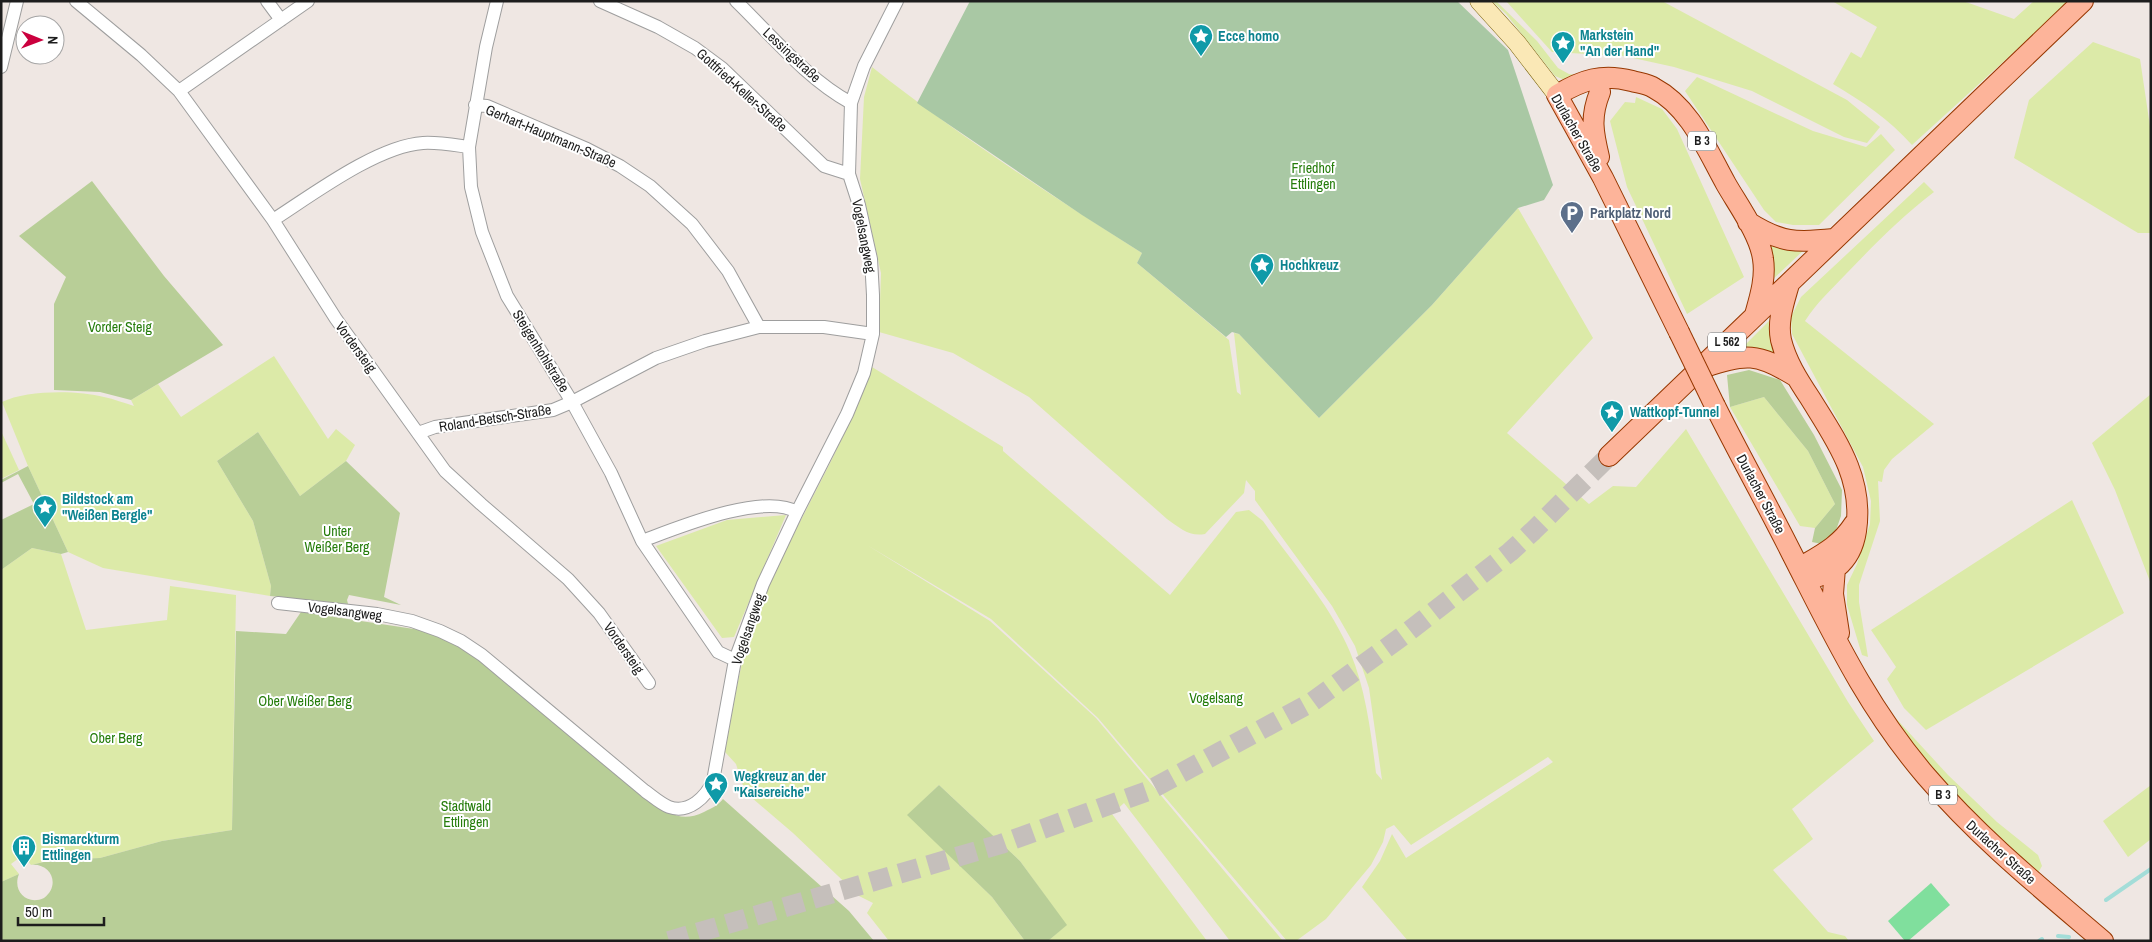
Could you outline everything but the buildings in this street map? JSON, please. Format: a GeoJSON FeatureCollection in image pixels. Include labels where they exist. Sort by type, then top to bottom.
{"type":"FeatureCollection","features":[{"type":"Feature","properties":{"kind":"main road","name":"Durlacher Straße"},"geometry":{"type":"LineString","coordinates":[[1479,1],[1517,43],[1561,102],[1603,178],[1715,406],[1842,653],[1876,710],[1926,776],[1960,814],[2020,871],[2104,941]]}},
{"type":"Feature","properties":{"kind":"main road"},"geometry":{"type":"LineString","coordinates":[[1803,575],[1835,568],[1851,550],[1858,518],[1856,486],[1850,469],[1795,376],[1781,340],[1780,324],[1789,284],[2082,1]]}},
{"type":"Feature","properties":{"kind":"main road","name":"B 3"},"geometry":{"type":"LineString","coordinates":[[1561,102],[1576,84],[1590,79],[1619,77],[1652,86],[1666,95],[1690,121],[1748,222]]}},
{"type":"Feature","properties":{"kind":"main road"},"geometry":{"type":"LineString","coordinates":[[1561,102],[1635,82]]}},
{"type":"Feature","properties":{"kind":"main road"},"geometry":{"type":"LineString","coordinates":[[1600,92],[1592,118],[1603,178]]}},
{"type":"Feature","properties":{"kind":"main road"},"geometry":{"type":"LineString","coordinates":[[1748,222],[1769,235],[1789,241],[1834,239]]}},
{"type":"Feature","properties":{"kind":"main road"},"geometry":{"type":"LineString","coordinates":[[1748,222],[1763,258],[1764,276],[1755,315]]}},
{"type":"Feature","properties":{"kind":"main road","name":"L 562"},"geometry":{"type":"LineString","coordinates":[[1609,456],[1789,284]]}},
{"type":"Feature","properties":{"kind":"main road"},"geometry":{"type":"LineString","coordinates":[[1698,370],[1730,358],[1749,356],[1765,359],[1795,376]]}},
{"type":"Feature","properties":{"kind":"main road"},"geometry":{"type":"LineString","coordinates":[[1803,575],[1846,537],[1858,518]]}},
{"type":"Feature","properties":{"kind":"main road"},"geometry":{"type":"LineString","coordinates":[[1835,568],[1833,594],[1842,653]]}},
{"type":"Feature","properties":{"kind":"street"},"geometry":{"type":"LineString","coordinates":[[1,67],[17,1]]}},
{"type":"Feature","properties":{"kind":"street","name":"Vordersteig"},"geometry":{"type":"LineString","coordinates":[[76,1],[141,55],[179,91],[273,220],[336,319],[445,471],[568,579],[599,613],[649,683]]}},
{"type":"Feature","properties":{"kind":"street"},"geometry":{"type":"LineString","coordinates":[[267,1],[281,20]]}},
{"type":"Feature","properties":{"kind":"street"},"geometry":{"type":"LineString","coordinates":[[179,91],[308,1]]}},
{"type":"Feature","properties":{"kind":"street","name":"Steigenhohlstraße"},"geometry":{"type":"LineString","coordinates":[[497,1],[475,105],[469,147],[471,188],[482,232],[506,296],[572,402],[611,473],[642,541],[718,652],[735,660]]}},
{"type":"Feature","properties":{"kind":"street","name":"Gottfried-Keller-Straße"},"geometry":{"type":"LineString","coordinates":[[600,1],[658,27],[695,48],[722,68],[824,166],[849,174]]}},
{"type":"Feature","properties":{"kind":"street","name":"Lessingstraße"},"geometry":{"type":"LineString","coordinates":[[736,1],[792,57],[833,93],[852,103]]}},
{"type":"Feature","properties":{"kind":"street","name":"Vogelsangweg"},"geometry":{"type":"LineString","coordinates":[[278,603],[377,614],[412,620],[440,631],[461,641],[482,655],[645,791],[669,807],[692,805],[708,792],[713,780],[735,660],[763,584],[847,414],[864,373],[872,334],[873,295],[871,259],[860,205],[849,174],[852,103],[864,66],[897,1]]}},
{"type":"Feature","properties":{"kind":"street","name":"Gerhart-Hauptmann-Straße"},"geometry":{"type":"LineString","coordinates":[[475,105],[487,106],[587,149],[620,166],[650,186],[696,230],[728,271],[759,327]]}},
{"type":"Feature","properties":{"kind":"street"},"geometry":{"type":"LineString","coordinates":[[273,220],[367,162],[392,150],[423,143],[469,147]]}},
{"type":"Feature","properties":{"kind":"street","name":"Roland-Betsch-Straße"},"geometry":{"type":"LineString","coordinates":[[418,433],[436,427],[553,410],[656,358],[705,341],[759,327],[824,327],[872,334]]}},
{"type":"Feature","properties":{"kind":"street"},"geometry":{"type":"LineString","coordinates":[[642,541],[724,512],[770,507],[789,508],[797,512]]}},
{"type":"Feature","properties":{"kind":"green space","name":"Friedhof Ettlingen"},"geometry":{"type":"Polygon","coordinates":[[[970,1],[1457,1],[1508,50],[1553,185],[1544,200],[1518,208],[1432,305],[1319,418],[1239,334],[1232,332],[1226,337],[1137,263],[1142,253],[1082,215],[917,103],[970,1]]]}},
{"type":"Feature","properties":{"kind":"green space"},"geometry":{"type":"Polygon","coordinates":[[[1492,1],[1496,1],[1537,41],[1558,68],[1569,74],[1582,76],[1567,81],[1555,76],[1506,14],[1492,1]]]}},
{"type":"Feature","properties":{"kind":"green space"},"geometry":{"type":"Polygon","coordinates":[[[1506,1],[1662,1],[1847,100],[1880,127],[1867,143],[1844,137],[1752,91],[1674,67],[1624,56],[1552,52],[1506,1]]]}},
{"type":"Feature","properties":{"kind":"green space"},"geometry":{"type":"Polygon","coordinates":[[[1832,1],[1963,1],[2014,19],[2034,1],[2070,1],[1912,145],[1875,112],[1833,84],[1851,52],[1861,58],[1877,27],[1832,1]]]}},
{"type":"Feature","properties":{"kind":"green space"},"geometry":{"type":"Polygon","coordinates":[[[2093,42],[2140,59],[2151,133],[2151,233],[2138,233],[2014,158],[2029,100],[2093,42]]]}},
{"type":"Feature","properties":{"kind":"green space","name":"Vogelsang"},"geometry":{"type":"Polygon","coordinates":[[[872,67],[938,117],[1005,164],[1142,253],[1137,263],[1229,340],[1237,392],[1241,395],[1234,333],[1239,334],[1319,418],[1432,305],[1518,208],[1593,338],[1507,433],[1589,504],[1613,486],[1636,487],[1686,429],[1848,702],[1874,741],[1792,809],[1813,839],[1773,870],[1828,932],[1845,936],[1849,941],[1408,941],[1362,887],[1380,861],[1392,834],[1406,858],[1553,762],[1548,757],[1411,845],[1394,825],[1386,829],[1383,842],[1371,865],[1326,919],[1296,941],[1287,941],[1098,718],[991,619],[867,545],[990,621],[1096,718],[1283,941],[1230,941],[1124,803],[1112,814],[1207,941],[1048,941],[1066,925],[1020,861],[939,785],[908,815],[992,897],[1025,941],[889,941],[867,913],[873,903],[859,896],[793,833],[745,792],[736,764],[725,752],[741,667],[755,619],[783,555],[845,431],[872,367],[1003,447],[1003,451],[1170,595],[1236,512],[1249,510],[1263,521],[1322,601],[1350,652],[1364,696],[1376,773],[1382,780],[1369,688],[1355,646],[1332,606],[1255,500],[1255,491],[1246,480],[1244,493],[1205,534],[1189,533],[1167,519],[1029,397],[953,353],[879,332],[881,273],[860,179],[864,97],[872,67]]]}},
{"type":"Feature","properties":{"kind":"green space"},"geometry":{"type":"Polygon","coordinates":[[[1697,77],[1813,131],[1866,147],[1881,134],[1895,150],[1819,225],[1793,225],[1776,222],[1764,210],[1685,91],[1697,77]]]}},
{"type":"Feature","properties":{"kind":"green space"},"geometry":{"type":"Polygon","coordinates":[[[1636,97],[1662,109],[1677,129],[1744,277],[1687,314],[1627,187],[1610,121],[1625,102],[1635,103],[1636,97]]]}},
{"type":"Feature","properties":{"kind":"green space","name":"Vorder Steig"},"geometry":{"type":"Polygon","coordinates":[[[92,181],[164,276],[223,345],[131,400],[100,392],[54,390],[54,304],[66,277],[19,236],[92,181]]]}},
{"type":"Feature","properties":{"kind":"green space"},"geometry":{"type":"Polygon","coordinates":[[[1924,182],[1934,192],[1910,211],[1877,242],[1824,296],[1805,321],[1934,424],[1892,459],[1884,470],[1882,482],[1878,481],[1880,521],[1859,585],[1859,602],[1868,657],[1862,655],[1847,605],[1847,585],[1857,564],[1870,524],[1871,501],[1863,467],[1792,334],[1791,317],[1801,297],[1924,182]]]}},
{"type":"Feature","properties":{"kind":"green space"},"geometry":{"type":"Polygon","coordinates":[[[1761,237],[1805,249],[1770,282],[1761,237]]]}},
{"type":"Feature","properties":{"kind":"green space"},"geometry":{"type":"Polygon","coordinates":[[[1773,317],[1783,359],[1740,350],[1773,317]]]}},
{"type":"Feature","properties":{"kind":"green space"},"geometry":{"type":"Polygon","coordinates":[[[274,356],[328,439],[336,429],[355,445],[346,461],[300,496],[258,432],[217,461],[253,521],[271,586],[270,596],[103,568],[68,552],[28,466],[2,402],[24,395],[66,392],[93,395],[134,406],[131,400],[158,384],[181,417],[274,356]]]}},
{"type":"Feature","properties":{"kind":"green space"},"geometry":{"type":"Polygon","coordinates":[[[1749,370],[1780,380],[1814,435],[1842,490],[1841,516],[1834,536],[1822,544],[1812,542],[1815,528],[1835,504],[1808,451],[1764,397],[1730,407],[1727,375],[1749,370]]]}},
{"type":"Feature","properties":{"kind":"green space"},"geometry":{"type":"Polygon","coordinates":[[[2151,394],[2151,584],[2115,490],[2092,443],[2151,394]]]}},
{"type":"Feature","properties":{"kind":"green space"},"geometry":{"type":"Polygon","coordinates":[[[1764,397],[1808,451],[1835,504],[1815,528],[1800,526],[1730,407],[1764,397]]]}},
{"type":"Feature","properties":{"kind":"green space"},"geometry":{"type":"Polygon","coordinates":[[[1,431],[19,470],[1,479],[1,431]]]}},
{"type":"Feature","properties":{"kind":"green space","name":"Unter Weißer Berg"},"geometry":{"type":"Polygon","coordinates":[[[258,432],[300,496],[346,461],[400,513],[384,597],[401,605],[349,595],[348,604],[270,596],[271,586],[253,521],[217,461],[258,432]]]}},
{"type":"Feature","properties":{"kind":"green space"},"geometry":{"type":"Polygon","coordinates":[[[28,466],[68,552],[61,554],[32,548],[1,570],[1,520],[34,504],[18,474],[1,483],[1,480],[28,466]]]}},
{"type":"Feature","properties":{"kind":"green space"},"geometry":{"type":"Polygon","coordinates":[[[2072,500],[2124,613],[1926,730],[1904,708],[1887,679],[1896,667],[1871,630],[2072,500]]]}},
{"type":"Feature","properties":{"kind":"green space"},"geometry":{"type":"Polygon","coordinates":[[[786,515],[734,637],[722,638],[656,546],[727,520],[786,515]]]}},
{"type":"Feature","properties":{"kind":"green space","name":"Ober Berg"},"geometry":{"type":"Polygon","coordinates":[[[32,548],[61,554],[86,630],[167,620],[170,586],[236,595],[232,830],[162,841],[100,858],[52,860],[31,865],[23,855],[11,864],[19,874],[1,882],[1,570],[32,548]]]}},
{"type":"Feature","properties":{"kind":"green space","name":"Stadtwald Ettlingen"},"geometry":{"type":"Polygon","coordinates":[[[301,612],[434,632],[470,652],[649,802],[670,813],[689,817],[710,809],[723,799],[849,911],[874,941],[1,941],[1,882],[19,874],[17,880],[19,891],[22,895],[32,900],[44,898],[52,887],[53,881],[48,871],[44,867],[31,865],[52,860],[100,858],[162,841],[232,830],[236,631],[286,634],[301,612]]]}},
{"type":"Feature","properties":{"kind":"green space"},"geometry":{"type":"Polygon","coordinates":[[[1891,713],[1948,775],[1997,822],[2038,855],[2042,866],[2038,873],[1995,837],[1941,781],[1889,714],[1891,713]]]}},
{"type":"Feature","properties":{"kind":"green space"},"geometry":{"type":"Polygon","coordinates":[[[939,785],[1020,861],[1067,925],[1048,941],[1025,941],[992,897],[907,815],[939,785]]]}},
{"type":"Feature","properties":{"kind":"green space"},"geometry":{"type":"Polygon","coordinates":[[[2151,785],[2151,839],[2128,857],[2103,821],[2151,785]]]}},
{"type":"Feature","properties":{"kind":"green space"},"geometry":{"type":"Polygon","coordinates":[[[1931,883],[1950,905],[1908,941],[1905,941],[1888,921],[1931,883]]]}},
{"type":"Feature","properties":{"kind":"waterway"},"geometry":{"type":"LineString","coordinates":[[2106,900],[2151,869]]}},
{"type":"Feature","properties":{"kind":"waterway"},"geometry":{"type":"LineString","coordinates":[[2058,936],[2069,937]]}},
{"type":"Feature","properties":{"kind":"tunnel"},"geometry":{"type":"LineString","coordinates":[[669,941],[1001,844],[1148,791],[1312,702],[1404,635],[1510,552],[1609,456]]}},
{"type":"Feature","properties":{"kind":"place","name":"Ecce homo"},"geometry":{"type":"Point","coordinates":[1201,57]}},
{"type":"Feature","properties":{"kind":"place","name":"Markstein \"An der Hand\""},"geometry":{"type":"Point","coordinates":[1563,64]}},
{"type":"Feature","properties":{"kind":"place","name":"Parkplatz Nord"},"geometry":{"type":"Point","coordinates":[1572,234]}},
{"type":"Feature","properties":{"kind":"place","name":"Hochkreuz"},"geometry":{"type":"Point","coordinates":[1262,286]}},
{"type":"Feature","properties":{"kind":"place","name":"Wattkopf-Tunnel"},"geometry":{"type":"Point","coordinates":[1612,433]}},
{"type":"Feature","properties":{"kind":"place","name":"Bildstock am \"Weißen Bergle\""},"geometry":{"type":"Point","coordinates":[45,528]}},
{"type":"Feature","properties":{"kind":"place","name":"Wegkreuz an der \"Kaisereiche\""},"geometry":{"type":"Point","coordinates":[716,805]}},
{"type":"Feature","properties":{"kind":"place","name":"Bismarckturm Ettlingen"},"geometry":{"type":"Point","coordinates":[24,868]}},
{"type":"Feature","properties":{"kind":"park label","name":"Ober Weißer Berg"},"geometry":{"type":"Point","coordinates":[305,701]}}]}
